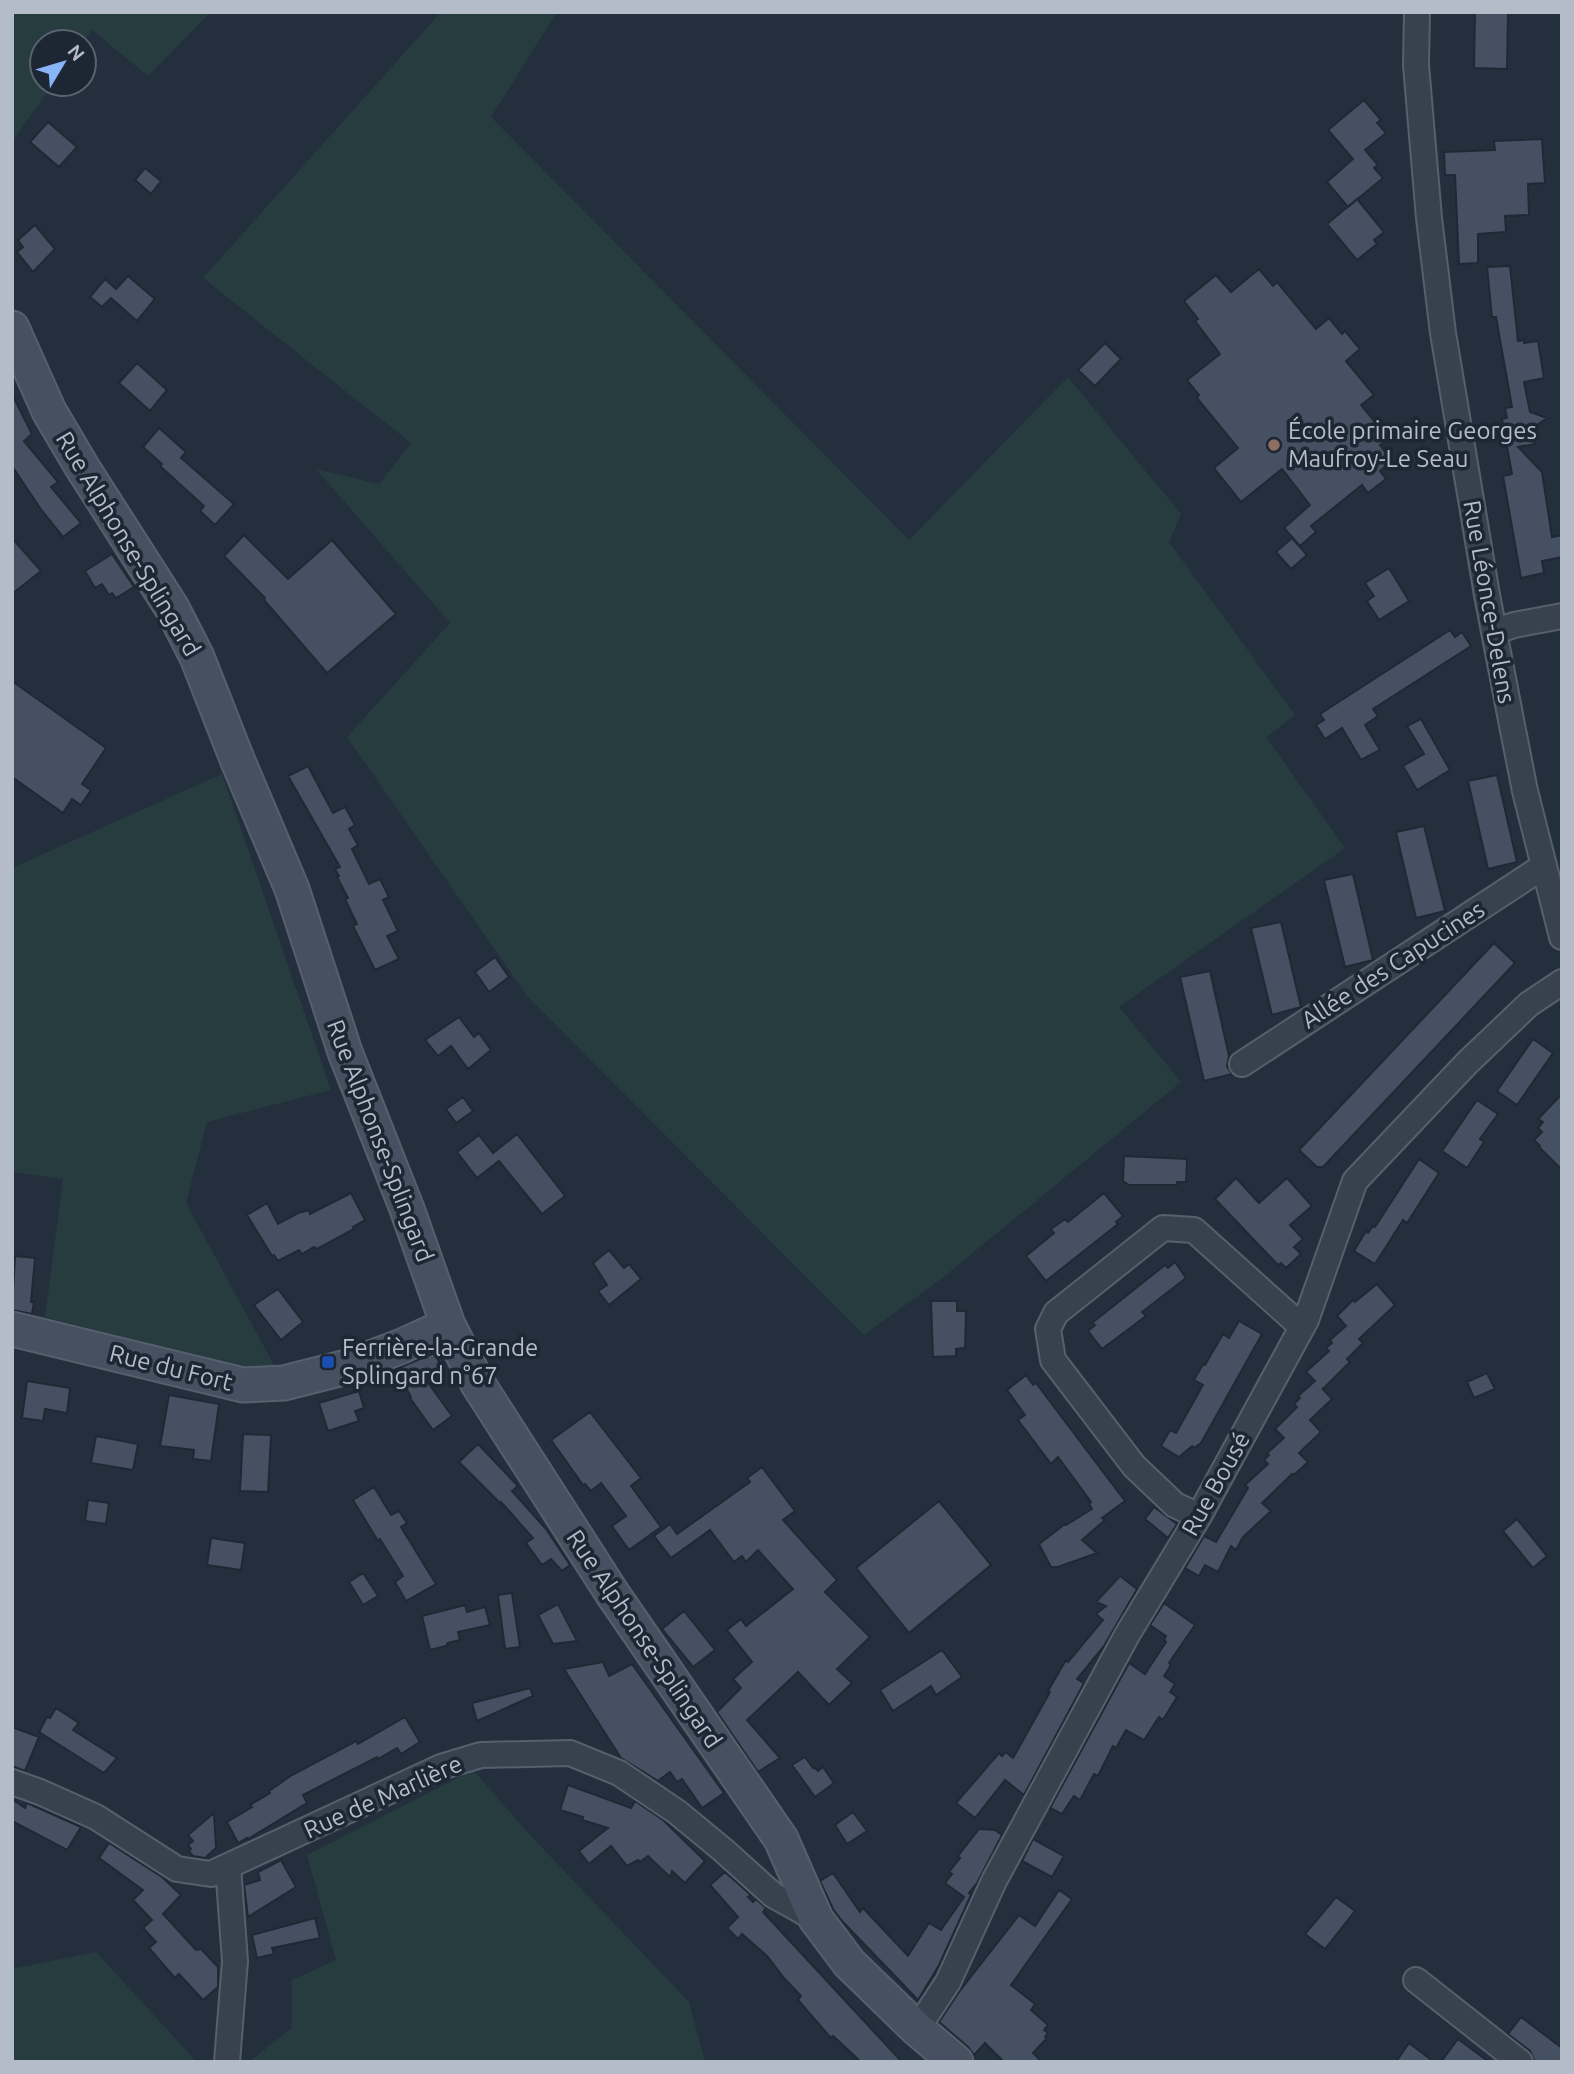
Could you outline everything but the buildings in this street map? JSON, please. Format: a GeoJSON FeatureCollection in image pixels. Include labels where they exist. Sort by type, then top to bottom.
{"type":"FeatureCollection","features":[{"type":"Feature","properties":{"kind":"street","name":"Rue Léonce-Delens"},"geometry":{"type":"LineString","coordinates":[[1417,12],[1416,65],[1429,218],[1443,333],[1494,632],[1525,791],[1562,937]]}},
{"type":"Feature","properties":{"kind":"street","name":"Rue Alphonse-Splingard"},"geometry":{"type":"LineString","coordinates":[[12,328],[49,411],[172,608],[197,657],[292,889],[345,1052],[407,1209],[448,1325],[478,1384],[659,1664],[781,1839],[816,1919],[849,1963],[917,2029],[956,2062]]}},
{"type":"Feature","properties":{"kind":"street"},"geometry":{"type":"LineString","coordinates":[[1494,632],[1562,615]]}},
{"type":"Feature","properties":{"kind":"street","name":"Allée des Capucines"},"geometry":{"type":"LineString","coordinates":[[1242,1064],[1544,866]]}},
{"type":"Feature","properties":{"kind":"street","name":"Rue Bousé"},"geometry":{"type":"LineString","coordinates":[[917,2029],[948,1982],[994,1881],[1127,1635],[1199,1516],[1302,1327],[1355,1181],[1468,1062],[1529,1004],[1562,982]]}},
{"type":"Feature","properties":{"kind":"street"},"geometry":{"type":"LineString","coordinates":[[1199,1516],[1175,1505],[1134,1466],[1054,1360],[1048,1329],[1056,1313],[1163,1228],[1194,1230],[1302,1327]]}},
{"type":"Feature","properties":{"kind":"street","name":"Rue du Fort"},"geometry":{"type":"LineString","coordinates":[[12,1329],[243,1385],[284,1383],[347,1367],[448,1325]]}},
{"type":"Feature","properties":{"kind":"street","name":"Rue de Marlière"},"geometry":{"type":"LineString","coordinates":[[12,1782],[96,1817],[177,1869],[211,1874],[441,1767],[481,1755],[570,1753],[619,1773],[677,1812],[773,1895],[816,1919]]}},
{"type":"Feature","properties":{"kind":"street"},"geometry":{"type":"LineString","coordinates":[[227,2062],[235,1961],[228,1867]]}},
{"type":"Feature","properties":{"kind":"street"},"geometry":{"type":"LineString","coordinates":[[1416,1980],[1520,2062]]}},
{"type":"Feature","properties":{"kind":"green space"},"geometry":{"type":"Polygon","coordinates":[[[12,12],[211,12],[148,76],[98,35],[98,28],[28,28],[28,98],[43,98],[12,142],[12,12]]]}},
{"type":"Feature","properties":{"kind":"green space"},"geometry":{"type":"Polygon","coordinates":[[[441,12],[557,12],[491,117],[909,540],[1068,377],[1181,514],[1169,542],[1295,715],[1266,737],[1345,848],[1119,1007],[1181,1082],[941,1279],[864,1335],[527,996],[347,737],[450,623],[316,469],[379,484],[411,443],[203,278],[441,12]]]}},
{"type":"Feature","properties":{"kind":"green space"},"geometry":{"type":"Polygon","coordinates":[[[222,774],[331,1090],[207,1122],[186,1203],[274,1365],[249,1368],[45,1317],[63,1179],[12,1172],[12,868],[222,774]]]}},
{"type":"Feature","properties":{"kind":"green space"},"geometry":{"type":"Polygon","coordinates":[[[473,1770],[530,1835],[689,2002],[705,2062],[249,2062],[292,2028],[292,1980],[336,1960],[307,1855],[473,1770]]]}},
{"type":"Feature","properties":{"kind":"green space"},"geometry":{"type":"Polygon","coordinates":[[[96,1952],[197,2062],[12,2062],[12,1969],[96,1952]]]}},
{"type":"Feature","properties":{"kind":"place","name":"École primaire Georges Maufroy-Le Seau"},"geometry":{"type":"Point","coordinates":[1274,445]}},
{"type":"Feature","properties":{"kind":"place","name":"Ferrière-la-Grande Splingard n°67"},"geometry":{"type":"Point","coordinates":[328,1362]}}]}
